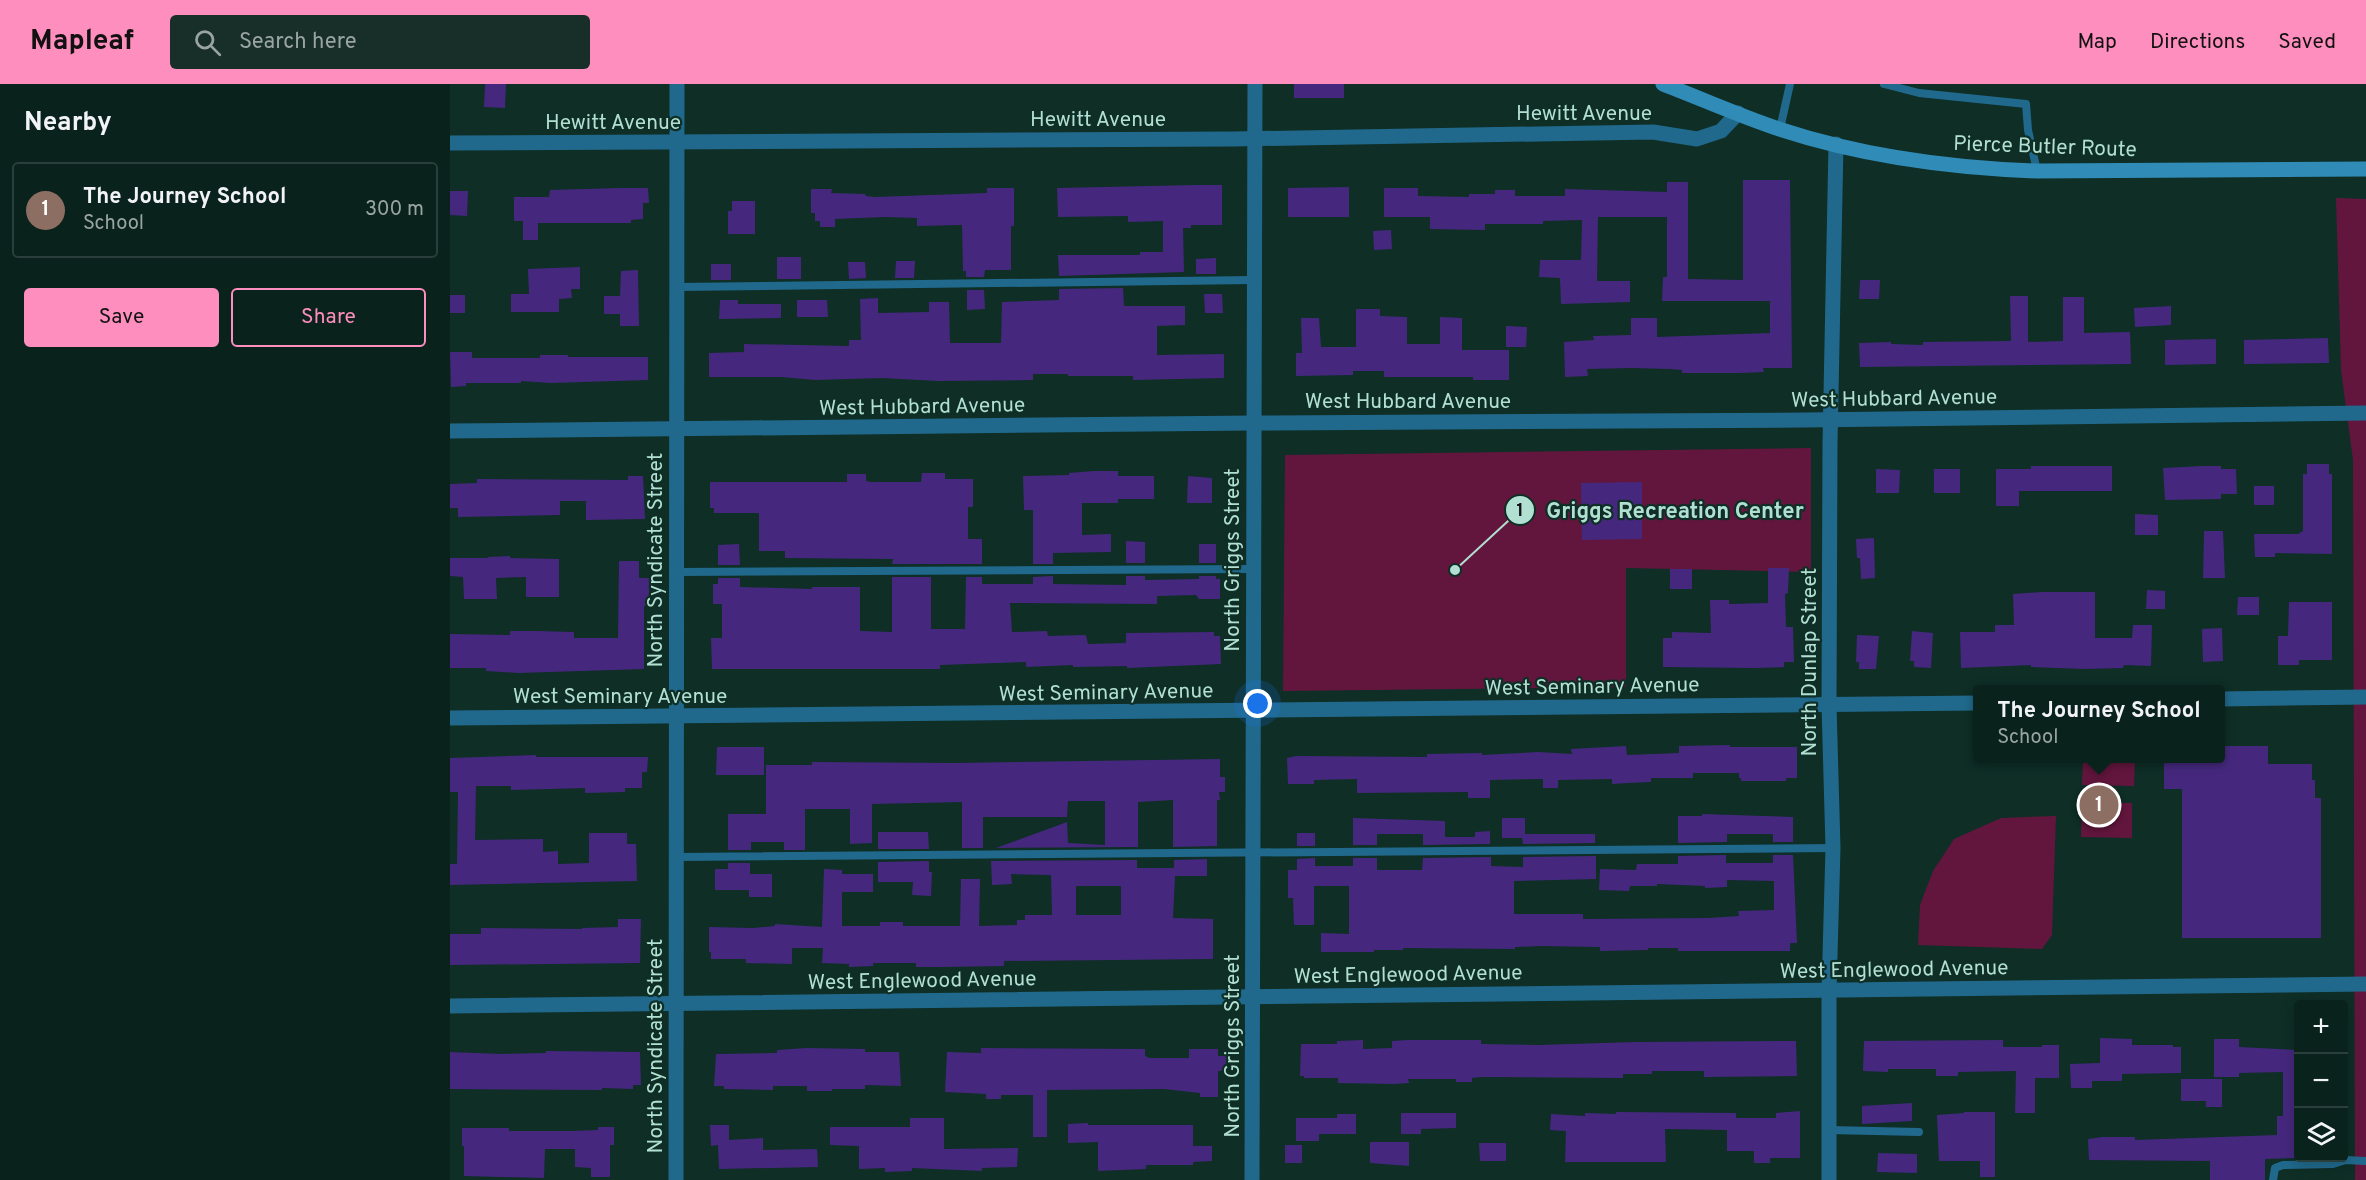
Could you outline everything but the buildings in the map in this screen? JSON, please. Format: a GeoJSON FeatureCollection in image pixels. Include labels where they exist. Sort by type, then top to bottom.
{"type":"FeatureCollection","features":[{"type":"Feature","properties":{"kind":"main road","name":"Pierce Butler Route"},"geometry":{"type":"LineString","coordinates":[[1664,84],[1780,129],[1836,144],[1933,162],[2002,170],[2037,171],[2366,169]]}},
{"type":"Feature","properties":{"kind":"street","name":"North Syndicate Street"},"geometry":{"type":"LineString","coordinates":[[676,1180],[677,84]]}},
{"type":"Feature","properties":{"kind":"street","name":"North Griggs Street"},"geometry":{"type":"LineString","coordinates":[[1252,1180],[1255,84]]}},
{"type":"Feature","properties":{"kind":"street","name":"Hewitt Avenue"},"geometry":{"type":"LineString","coordinates":[[450,143],[1254,139],[1653,132],[1697,139],[1721,131],[1738,113]]}},
{"type":"Feature","properties":{"kind":"street","name":"North Dunlap Street"},"geometry":{"type":"LineString","coordinates":[[1828,1180],[1829,992],[1833,848],[1829,705],[1830,420],[1836,144]]}},
{"type":"Feature","properties":{"kind":"street","name":"West Hubbard Avenue"},"geometry":{"type":"LineString","coordinates":[[450,431],[1830,420],[2366,412]]}},
{"type":"Feature","properties":{"kind":"street"},"geometry":{"type":"LineString","coordinates":[[2225,699],[2366,697]]}},
{"type":"Feature","properties":{"kind":"street","name":"West Seminary Avenue"},"geometry":{"type":"LineString","coordinates":[[450,718],[1973,703]]}},
{"type":"Feature","properties":{"kind":"street","name":"West Englewood Avenue"},"geometry":{"type":"LineString","coordinates":[[450,1006],[1829,992],[2366,984]]}},
{"type":"Feature","properties":{"kind":"lane"},"geometry":{"type":"LineString","coordinates":[[1780,129],[1790,84]]}},
{"type":"Feature","properties":{"kind":"lane"},"geometry":{"type":"LineString","coordinates":[[1884,84],[1919,93],[2026,104],[2028,130],[2037,171]]}},
{"type":"Feature","properties":{"kind":"lane"},"geometry":{"type":"LineString","coordinates":[[677,287],[1253,280]]}},
{"type":"Feature","properties":{"kind":"lane"},"geometry":{"type":"LineString","coordinates":[[675,572],[1253,569]]}},
{"type":"Feature","properties":{"kind":"lane"},"geometry":{"type":"LineString","coordinates":[[676,857],[1833,848]]}},
{"type":"Feature","properties":{"kind":"lane"},"geometry":{"type":"LineString","coordinates":[[1829,1130],[1919,1132]]}},
{"type":"Feature","properties":{"kind":"lane"},"geometry":{"type":"LineString","coordinates":[[2273,1180],[2275,1168],[2283,1165],[2333,1164],[2346,1160],[2366,1161]]}},
{"type":"Feature","properties":{"kind":"shaded area"},"geometry":{"type":"Polygon","coordinates":[[[2336,198],[2366,199],[2366,1180],[2355,1180],[2353,460],[2341,370],[2336,198]]]}},
{"type":"Feature","properties":{"kind":"shaded area"},"geometry":{"type":"Polygon","coordinates":[[[1811,448],[1811,572],[1626,568],[1626,687],[1283,691],[1285,455],[1811,448]]]}},
{"type":"Feature","properties":{"kind":"shaded area"},"geometry":{"type":"Polygon","coordinates":[[[2083,763],[2135,763],[2134,786],[2082,785],[2083,763]]]}},
{"type":"Feature","properties":{"kind":"shaded area"},"geometry":{"type":"Polygon","coordinates":[[[2082,803],[2132,803],[2132,838],[2081,837],[2082,803]]]}},
{"type":"Feature","properties":{"kind":"shaded area"},"geometry":{"type":"Polygon","coordinates":[[[2056,816],[2052,935],[2042,949],[1918,945],[1920,905],[1933,871],[1954,839],[2001,818],[2056,816]]]}},
{"type":"Feature","properties":{"kind":"place","name":"Griggs Recreation Center"},"geometry":{"type":"Point","coordinates":[1455,570]}},
{"type":"Feature","properties":{"kind":"place","name":"The Journey School"},"geometry":{"type":"Point","coordinates":[2099,805]}}]}
